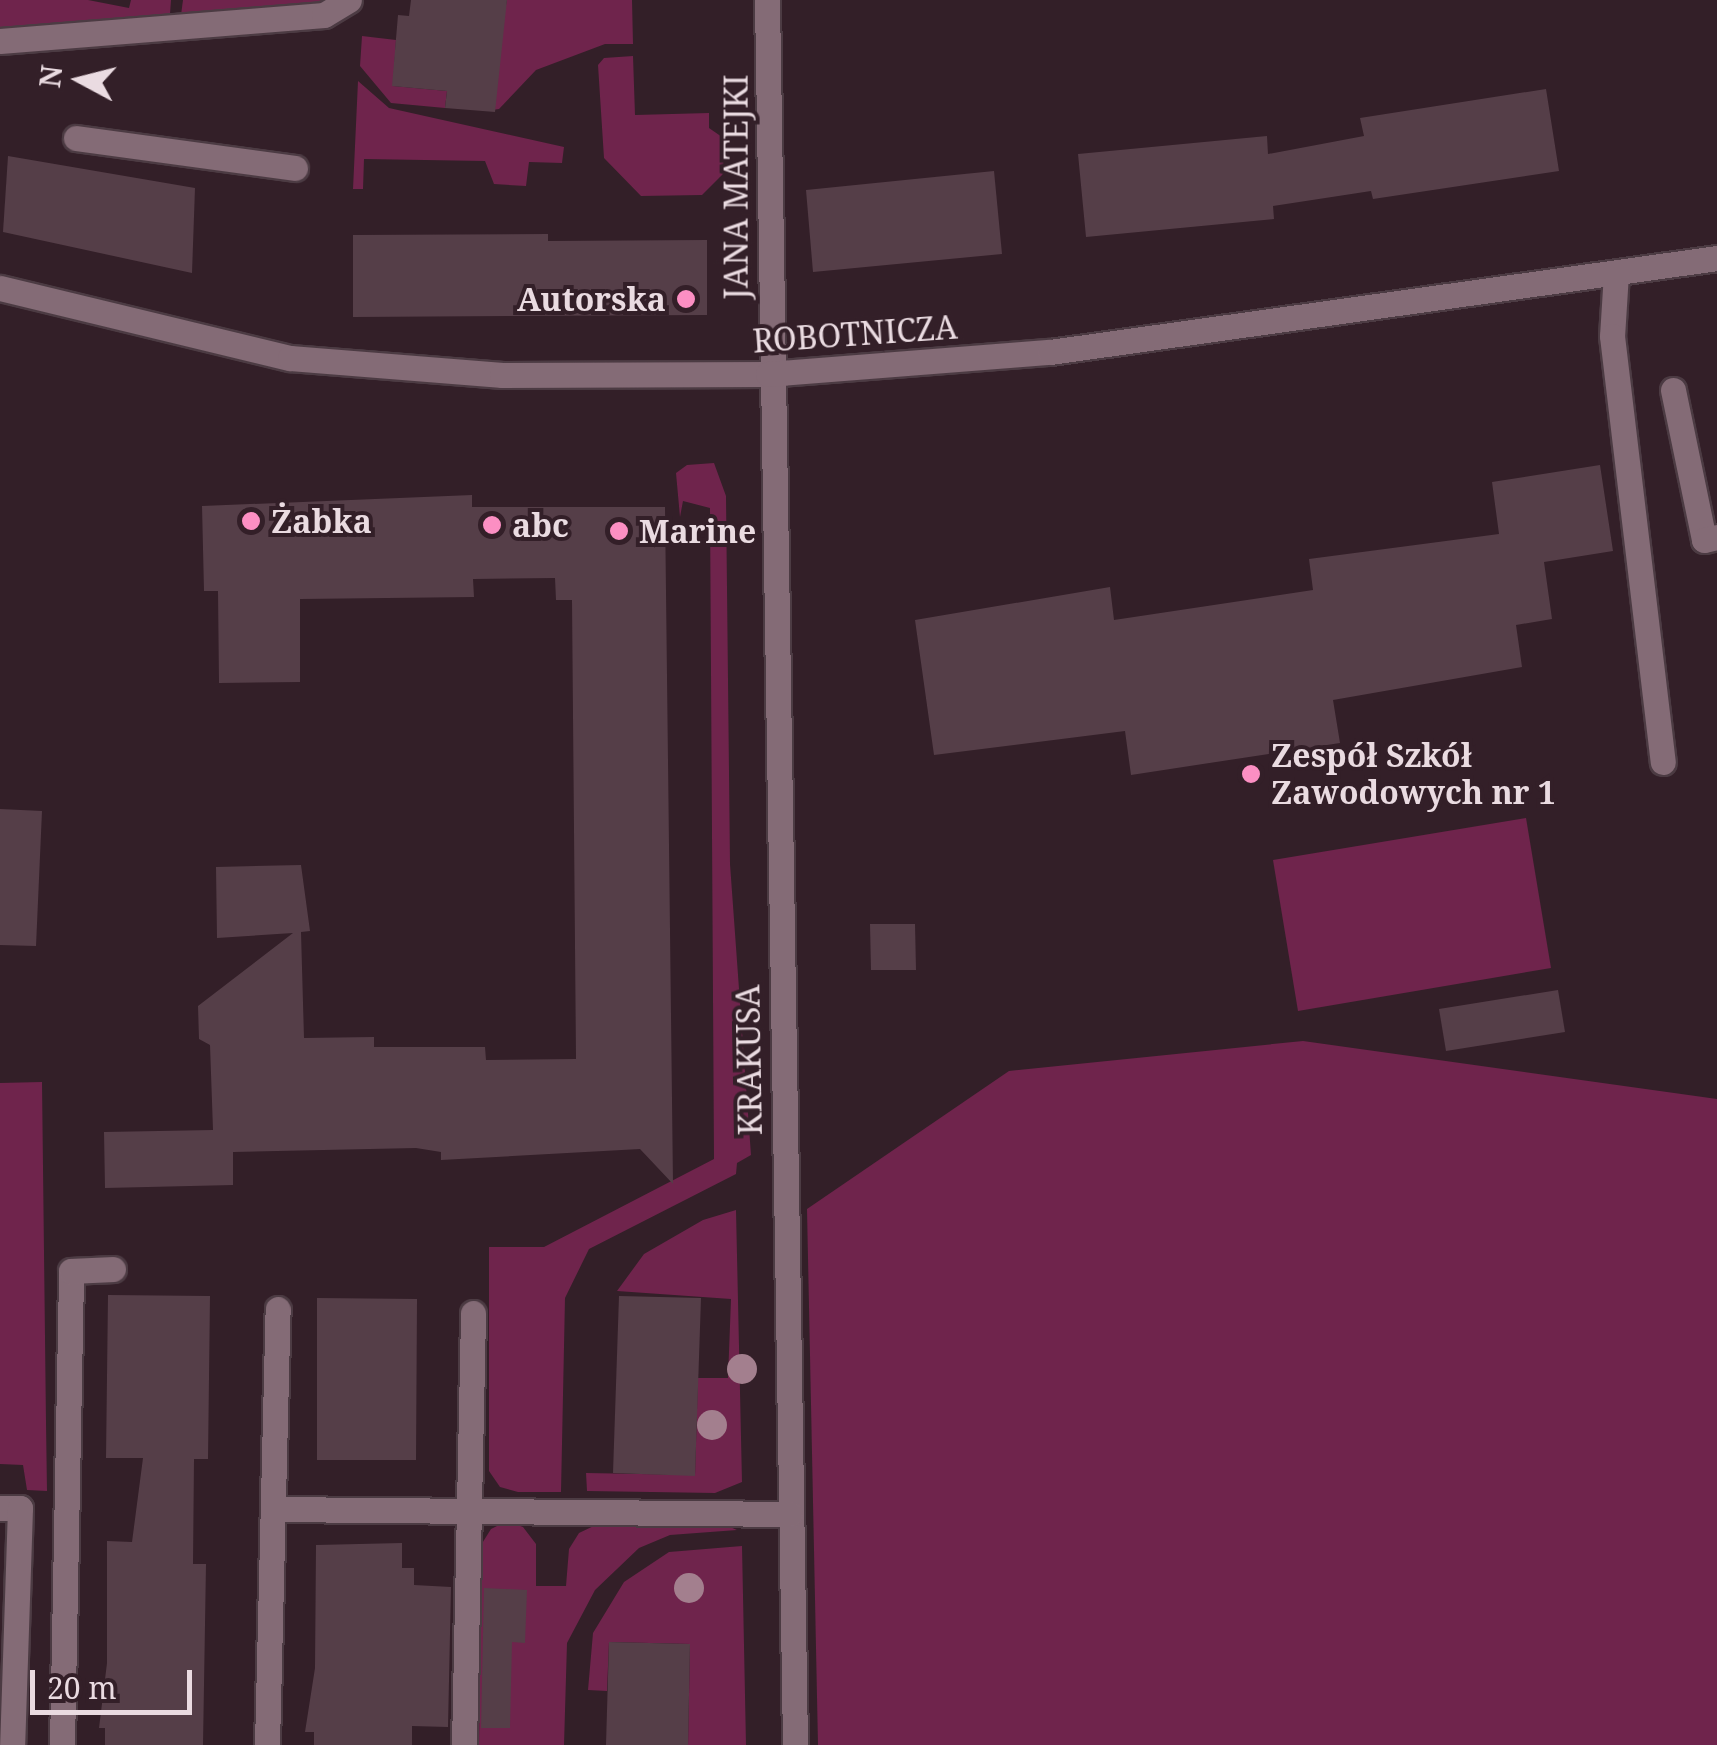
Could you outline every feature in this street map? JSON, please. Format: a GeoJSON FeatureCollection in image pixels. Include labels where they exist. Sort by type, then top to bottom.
{"type":"FeatureCollection","features":[{"type":"Feature","properties":{"kind":"street"},"geometry":{"type":"LineString","coordinates":[[0,41],[324,15],[349,0]]}},
{"type":"Feature","properties":{"kind":"street","name":"JANA MATEJKI"},"geometry":{"type":"LineString","coordinates":[[767,0],[768,374]]}},
{"type":"Feature","properties":{"kind":"street"},"geometry":{"type":"LineString","coordinates":[[76,138],[296,168]]}},
{"type":"Feature","properties":{"kind":"street","name":"ROBOTNICZA"},"geometry":{"type":"LineString","coordinates":[[0,288],[290,358],[502,376],[768,374],[1050,352],[1717,258]]}},
{"type":"Feature","properties":{"kind":"street"},"geometry":{"type":"LineString","coordinates":[[1616,273],[1612,336],[1663,762]]}},
{"type":"Feature","properties":{"kind":"street","name":"KRAKUSA"},"geometry":{"type":"LineString","coordinates":[[768,374],[795,1745]]}},
{"type":"Feature","properties":{"kind":"street"},"geometry":{"type":"LineString","coordinates":[[1673,390],[1704,540],[1717,537]]}},
{"type":"Feature","properties":{"kind":"street"},"geometry":{"type":"LineString","coordinates":[[62,1745],[64,1507],[72,1271],[113,1270]]}},
{"type":"Feature","properties":{"kind":"street"},"geometry":{"type":"LineString","coordinates":[[268,1745],[278,1309]]}},
{"type":"Feature","properties":{"kind":"street"},"geometry":{"type":"LineString","coordinates":[[464,1745],[473,1312]]}},
{"type":"Feature","properties":{"kind":"street"},"geometry":{"type":"LineString","coordinates":[[0,1508],[20,1508],[12,1745]]}},
{"type":"Feature","properties":{"kind":"street"},"geometry":{"type":"LineString","coordinates":[[273,1509],[790,1514]]}},
{"type":"Feature","properties":{"kind":"shaded area"},"geometry":{"type":"Polygon","coordinates":[[[0,0],[88,0],[129,8],[131,0],[171,0],[170,14],[0,28],[0,0]]]}},
{"type":"Feature","properties":{"kind":"shaded area"},"geometry":{"type":"Polygon","coordinates":[[[183,0],[337,0],[336,6],[181,15],[183,0]]]}},
{"type":"Feature","properties":{"kind":"shaded area"},"geometry":{"type":"Polygon","coordinates":[[[507,0],[632,0],[633,44],[605,44],[536,70],[499,109],[485,111],[507,0]]]}},
{"type":"Feature","properties":{"kind":"shaded area"},"geometry":{"type":"Polygon","coordinates":[[[362,36],[396,40],[393,86],[447,91],[445,108],[391,103],[360,66],[362,36]]]}},
{"type":"Feature","properties":{"kind":"shaded area"},"geometry":{"type":"Polygon","coordinates":[[[633,56],[635,115],[709,113],[709,128],[722,137],[724,173],[702,195],[641,196],[604,158],[598,65],[604,58],[633,56]]]}},
{"type":"Feature","properties":{"kind":"shaded area"},"geometry":{"type":"Polygon","coordinates":[[[358,81],[389,108],[564,147],[562,163],[529,162],[526,186],[494,184],[485,161],[364,159],[363,189],[353,189],[358,81]]]}},
{"type":"Feature","properties":{"kind":"shaded area"},"geometry":{"type":"Polygon","coordinates":[[[714,463],[726,496],[730,864],[751,1155],[737,1163],[736,1174],[589,1249],[565,1298],[561,1492],[518,1492],[500,1487],[489,1471],[489,1247],[544,1247],[714,1159],[710,508],[683,501],[680,517],[676,473],[687,465],[714,463]]]}},
{"type":"Feature","properties":{"kind":"shaded area"},"geometry":{"type":"Polygon","coordinates":[[[1526,818],[1551,968],[1298,1011],[1273,860],[1526,818]]]}},
{"type":"Feature","properties":{"kind":"shaded area"},"geometry":{"type":"Polygon","coordinates":[[[1303,1041],[1717,1099],[1717,1745],[818,1745],[807,1209],[1009,1071],[1303,1041]]]}},
{"type":"Feature","properties":{"kind":"shaded area"},"geometry":{"type":"Polygon","coordinates":[[[42,1082],[47,1491],[27,1490],[23,1465],[0,1464],[0,1083],[42,1082]]]}},
{"type":"Feature","properties":{"kind":"shaded area"},"geometry":{"type":"Polygon","coordinates":[[[736,1210],[742,1482],[715,1493],[587,1491],[586,1473],[695,1475],[698,1378],[728,1378],[731,1299],[617,1291],[644,1254],[703,1220],[736,1210]]]}},
{"type":"Feature","properties":{"kind":"shaded area"},"geometry":{"type":"Polygon","coordinates":[[[507,1521],[523,1527],[536,1544],[536,1586],[566,1586],[569,1549],[579,1533],[602,1522],[721,1523],[737,1530],[670,1535],[639,1548],[595,1590],[567,1643],[564,1745],[479,1745],[481,1545],[491,1529],[507,1521]]]}},
{"type":"Feature","properties":{"kind":"shaded area"},"geometry":{"type":"Polygon","coordinates":[[[742,1546],[746,1745],[688,1745],[690,1644],[609,1642],[607,1691],[588,1690],[593,1633],[624,1582],[669,1552],[742,1546]]]}},
{"type":"Feature","properties":{"kind":"building"},"geometry":{"type":"Polygon","coordinates":[[[411,0],[507,0],[495,112],[445,108],[447,91],[392,86],[398,15],[409,16],[411,0]]]}},
{"type":"Feature","properties":{"kind":"building"},"geometry":{"type":"Polygon","coordinates":[[[1546,89],[1559,171],[1373,199],[1371,191],[1273,206],[1274,219],[1086,237],[1078,154],[1267,136],[1268,154],[1364,136],[1360,118],[1546,89]]]}},
{"type":"Feature","properties":{"kind":"building"},"geometry":{"type":"Polygon","coordinates":[[[8,156],[195,188],[192,273],[3,232],[8,156]]]}},
{"type":"Feature","properties":{"kind":"building"},"geometry":{"type":"Polygon","coordinates":[[[994,171],[1002,254],[813,272],[806,190],[994,171]]]}},
{"type":"Feature","properties":{"kind":"building"},"geometry":{"type":"Polygon","coordinates":[[[548,234],[548,241],[707,240],[707,315],[353,317],[353,235],[548,234]]]}},
{"type":"Feature","properties":{"kind":"building"},"geometry":{"type":"Polygon","coordinates":[[[1600,465],[1613,551],[1544,562],[1552,619],[1516,625],[1522,667],[1333,700],[1340,743],[1131,775],[1125,731],[934,755],[915,620],[1110,587],[1114,620],[1313,590],[1309,559],[1499,534],[1492,482],[1600,465]]]}},
{"type":"Feature","properties":{"kind":"building"},"geometry":{"type":"Polygon","coordinates":[[[472,495],[472,507],[665,507],[673,1184],[640,1149],[441,1160],[441,1152],[416,1148],[233,1152],[233,1185],[105,1188],[104,1132],[213,1130],[210,1045],[199,1039],[198,1006],[293,933],[217,938],[216,867],[301,865],[310,931],[301,932],[304,1038],[374,1037],[374,1047],[485,1047],[486,1060],[576,1059],[572,600],[556,600],[555,578],[473,579],[474,597],[300,599],[300,682],[219,683],[218,591],[204,591],[202,506],[472,495]]]}},
{"type":"Feature","properties":{"kind":"building"},"geometry":{"type":"Polygon","coordinates":[[[0,809],[42,811],[36,946],[0,945],[0,809]]]}},
{"type":"Feature","properties":{"kind":"building"},"geometry":{"type":"Polygon","coordinates":[[[870,924],[915,924],[916,970],[871,970],[870,924]]]}},
{"type":"Feature","properties":{"kind":"building"},"geometry":{"type":"Polygon","coordinates":[[[1558,990],[1565,1032],[1446,1051],[1439,1009],[1558,990]]]}},
{"type":"Feature","properties":{"kind":"building"},"geometry":{"type":"Polygon","coordinates":[[[108,1295],[210,1296],[208,1459],[194,1459],[193,1564],[206,1564],[203,1745],[105,1745],[105,1728],[99,1728],[107,1663],[107,1541],[132,1542],[143,1458],[106,1458],[108,1295]]]}},
{"type":"Feature","properties":{"kind":"building"},"geometry":{"type":"Polygon","coordinates":[[[619,1296],[701,1298],[695,1476],[613,1473],[619,1296]]]}},
{"type":"Feature","properties":{"kind":"building"},"geometry":{"type":"Polygon","coordinates":[[[317,1298],[417,1299],[416,1460],[317,1460],[317,1298]]]}},
{"type":"Feature","properties":{"kind":"building"},"geometry":{"type":"Polygon","coordinates":[[[402,1543],[402,1568],[414,1568],[414,1585],[451,1587],[448,1727],[412,1726],[412,1745],[314,1745],[314,1732],[305,1732],[315,1668],[316,1545],[402,1543]]]}},
{"type":"Feature","properties":{"kind":"building"},"geometry":{"type":"Polygon","coordinates":[[[484,1588],[527,1590],[525,1643],[512,1642],[510,1728],[481,1728],[484,1588]]]}},
{"type":"Feature","properties":{"kind":"building"},"geometry":{"type":"Polygon","coordinates":[[[609,1642],[690,1644],[688,1745],[606,1745],[609,1642]]]}},
{"type":"Feature","properties":{"kind":"place","name":"Autorska"},"geometry":{"type":"Point","coordinates":[686,299]}},
{"type":"Feature","properties":{"kind":"place","name":"Żabka"},"geometry":{"type":"Point","coordinates":[251,521]}},
{"type":"Feature","properties":{"kind":"place","name":"abc"},"geometry":{"type":"Point","coordinates":[492,525]}},
{"type":"Feature","properties":{"kind":"place","name":"Marine"},"geometry":{"type":"Point","coordinates":[619,531]}},
{"type":"Feature","properties":{"kind":"place","name":"Zespół Szkół Zawodowych nr 1"},"geometry":{"type":"Point","coordinates":[1251,774]}}]}
